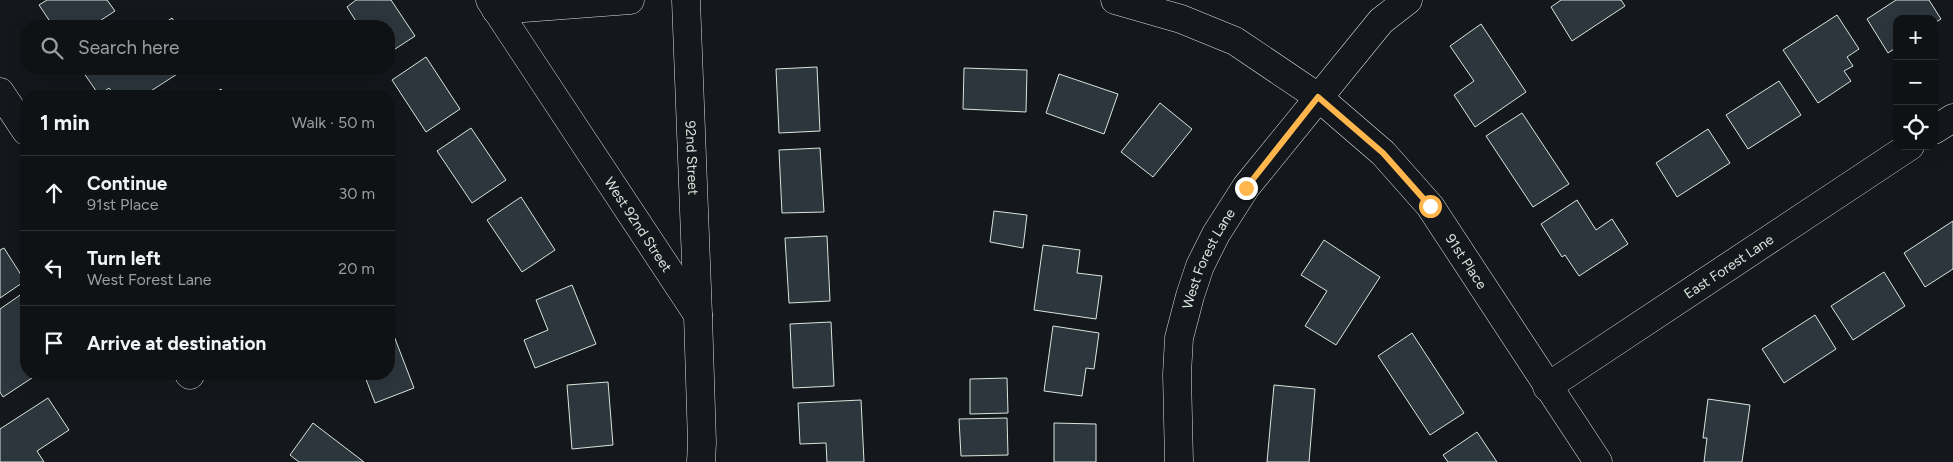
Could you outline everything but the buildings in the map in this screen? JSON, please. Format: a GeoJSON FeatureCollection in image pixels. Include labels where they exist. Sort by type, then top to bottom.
{"type":"FeatureCollection","features":[{"type":"Feature","properties":{"kind":"street","name":"West 92nd Street"},"geometry":{"type":"LineString","coordinates":[[493,5],[630,0]]}},
{"type":"Feature","properties":{"kind":"street","name":"92nd Street"},"geometry":{"type":"LineString","coordinates":[[686,0],[698,314]]}},
{"type":"Feature","properties":{"kind":"street","name":"91st Place"},"geometry":{"type":"LineString","coordinates":[[1115,0],[1181,18],[1235,41],[1318,97],[1383,153],[1430,206],[1598,462]]}},
{"type":"Feature","properties":{"kind":"street","name":"West Forest Lane"},"geometry":{"type":"LineString","coordinates":[[1179,462],[1177,374],[1179,338],[1200,266],[1216,234],[1246,188],[1381,21],[1408,0]]}},
{"type":"Feature","properties":{"kind":"street","name":"West 92nd Street"},"geometry":{"type":"LineString","coordinates":[[493,5],[698,314]]}},
{"type":"Feature","properties":{"kind":"street"},"geometry":{"type":"LineString","coordinates":[[0,92],[20,122]]}},
{"type":"Feature","properties":{"kind":"street"},"geometry":{"type":"LineString","coordinates":[[1938,127],[1953,118]]}},
{"type":"Feature","properties":{"kind":"street","name":"East Forest Lane"},"geometry":{"type":"LineString","coordinates":[[1547,387],[1904,150]]}},
{"type":"Feature","properties":{"kind":"street"},"geometry":{"type":"LineString","coordinates":[[698,314],[701,462]]}},
{"type":"Feature","properties":{"kind":"route"},"geometry":{"type":"LineString","coordinates":[[1246,188],[1318,97],[1383,153],[1430,206]]}}]}
